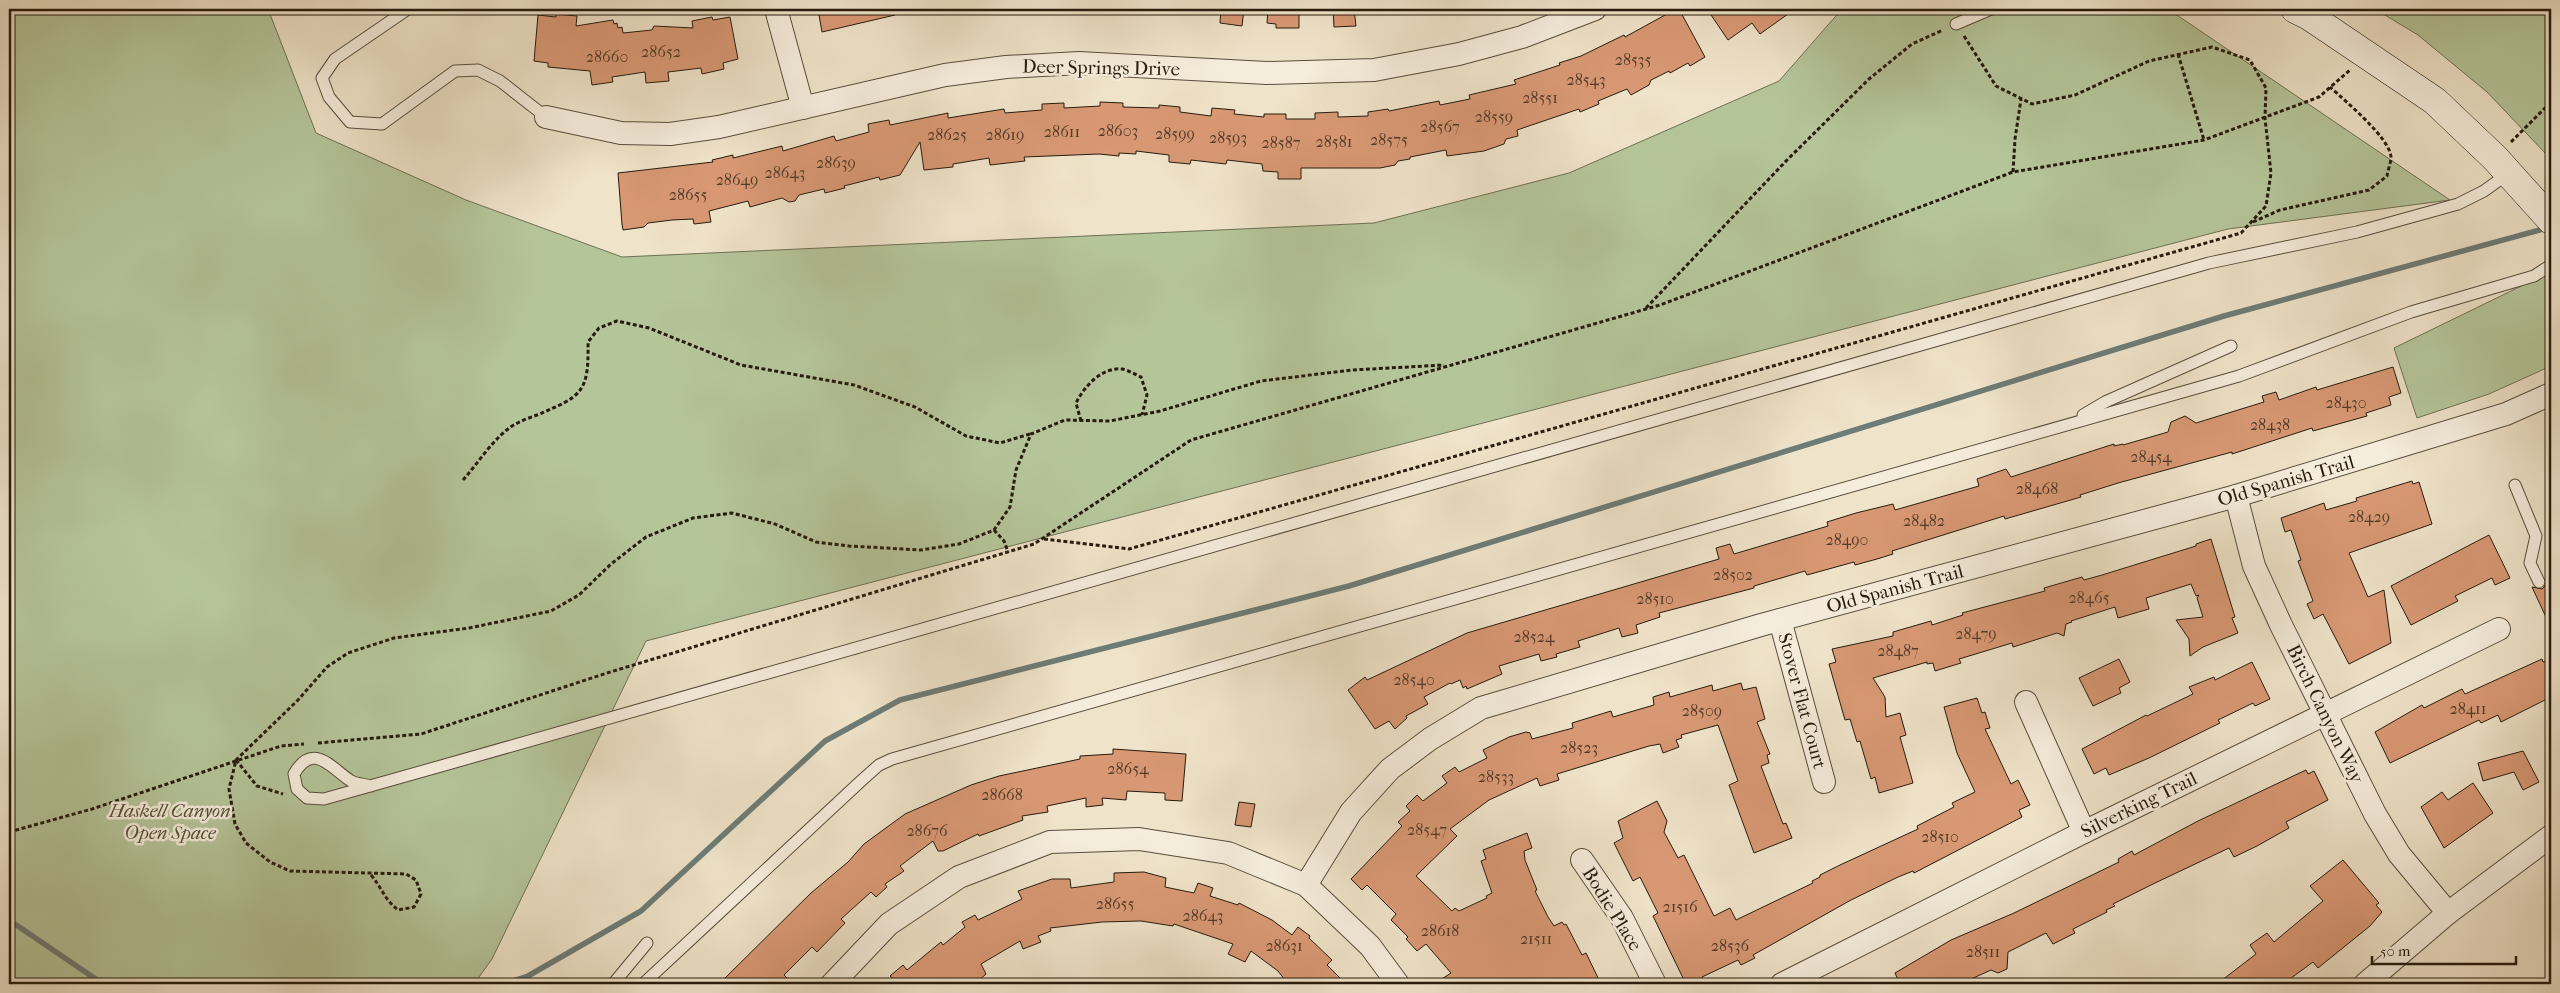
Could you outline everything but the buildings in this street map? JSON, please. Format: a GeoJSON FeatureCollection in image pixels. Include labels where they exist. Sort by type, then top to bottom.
{"type":"FeatureCollection","features":[{"type":"Feature","properties":{"kind":"main road"},"geometry":{"type":"LineString","coordinates":[[2295,9],[2367,55],[2435,102],[2502,166],[2551,220]]}},
{"type":"Feature","properties":{"kind":"street"},"geometry":{"type":"LineString","coordinates":[[776,9],[803,108]]}},
{"type":"Feature","properties":{"kind":"street","name":"Deer Springs Drive"},"geometry":{"type":"LineString","coordinates":[[546,117],[621,133],[670,134],[719,127],[945,75],[1006,66],[1079,63],[1267,73],[1374,70],[1458,54],[1522,37],[1595,9]]}},
{"type":"Feature","properties":{"kind":"street","name":"Old Spanish Trail"},"geometry":{"type":"LineString","coordinates":[[1306,885],[1351,812],[1390,770],[1430,739],[1481,708],[1780,620],[2236,496],[2506,414],[2551,394]]}},
{"type":"Feature","properties":{"kind":"street","name":"Birch Canyon Way"},"geometry":{"type":"LineString","coordinates":[[2236,496],[2254,566],[2374,814],[2399,854],[2448,913]]}},
{"type":"Feature","properties":{"kind":"street","name":"Stover Flat Court"},"geometry":{"type":"LineString","coordinates":[[1780,620],[1824,782]]}},
{"type":"Feature","properties":{"kind":"street","name":"Silverking Trail"},"geometry":{"type":"LineString","coordinates":[[1782,984],[2084,832],[2499,629]]}},
{"type":"Feature","properties":{"kind":"street"},"geometry":{"type":"LineString","coordinates":[[2026,702],[2084,832]]}},
{"type":"Feature","properties":{"kind":"street"},"geometry":{"type":"LineString","coordinates":[[2365,984],[2448,913],[2551,836]]}},
{"type":"Feature","properties":{"kind":"street"},"geometry":{"type":"LineString","coordinates":[[832,984],[889,924],[958,877],[1050,842],[1140,839],[1228,853],[1306,885],[1370,946],[1398,984]]}},
{"type":"Feature","properties":{"kind":"street","name":"Bodie Place"},"geometry":{"type":"LineString","coordinates":[[1582,860],[1622,918],[1655,984]]}},
{"type":"Feature","properties":{"kind":"lane"},"geometry":{"type":"LineString","coordinates":[[408,9],[336,59],[322,78],[329,97],[350,122],[382,124],[454,72],[478,70],[500,81],[546,117]]}},
{"type":"Feature","properties":{"kind":"lane"},"geometry":{"type":"LineString","coordinates":[[1956,24],[1991,9]]}},
{"type":"Feature","properties":{"kind":"lane"},"geometry":{"type":"LineString","coordinates":[[371,786],[353,782],[321,759],[309,759],[300,764],[294,774],[297,789],[307,798],[324,799],[371,786],[2199,266],[2357,232],[2458,204],[2484,191],[2502,166]]}},
{"type":"Feature","properties":{"kind":"lane"},"geometry":{"type":"LineString","coordinates":[[642,984],[861,780],[879,765],[892,759],[2239,376],[2411,312],[2534,276],[2551,265]]}},
{"type":"Feature","properties":{"kind":"lane"},"geometry":{"type":"LineString","coordinates":[[2068,424],[2106,402],[2231,346]]}},
{"type":"Feature","properties":{"kind":"lane"},"geometry":{"type":"LineString","coordinates":[[2515,485],[2536,536],[2530,562],[2539,582]]}},
{"type":"Feature","properties":{"kind":"lane"},"geometry":{"type":"LineString","coordinates":[[614,984],[647,943]]}},
{"type":"Feature","properties":{"kind":"path"},"geometry":{"type":"LineString","coordinates":[[1043,538],[1129,549],[2241,233],[2266,206],[2271,173],[2265,118],[2266,88],[2250,60],[2212,47],[2149,60],[2075,95],[2032,104],[1996,86],[1956,24],[1912,44],[1869,80],[1787,160],[1646,309]]}},
{"type":"Feature","properties":{"kind":"path"},"geometry":{"type":"LineString","coordinates":[[2178,54],[2204,140]]}},
{"type":"Feature","properties":{"kind":"path"},"geometry":{"type":"LineString","coordinates":[[9,832],[92,809],[281,746],[421,734],[616,670],[1034,544],[1191,440],[1646,309],[2013,172],[2204,140],[2318,96],[2367,55]]}},
{"type":"Feature","properties":{"kind":"path"},"geometry":{"type":"LineString","coordinates":[[2250,223],[2280,210],[2369,190],[2387,176],[2391,157],[2388,146],[2368,122],[2330,87]]}},
{"type":"Feature","properties":{"kind":"path"},"geometry":{"type":"LineString","coordinates":[[2013,172],[2015,139],[2021,99]]}},
{"type":"Feature","properties":{"kind":"path"},"geometry":{"type":"LineString","coordinates":[[2502,166],[2551,102]]}},
{"type":"Feature","properties":{"kind":"path"},"geometry":{"type":"LineString","coordinates":[[463,480],[497,438],[514,424],[577,396],[586,384],[589,367],[588,342],[599,328],[617,321],[649,328],[741,365],[854,385],[914,406],[966,436],[1000,443],[1031,434],[1065,420],[1110,421],[1142,415],[1261,381],[1352,370],[1450,365]]}},
{"type":"Feature","properties":{"kind":"path"},"geometry":{"type":"LineString","coordinates":[[1080,421],[1076,403],[1084,387],[1102,374],[1122,369],[1141,377],[1147,395],[1142,415]]}},
{"type":"Feature","properties":{"kind":"path"},"geometry":{"type":"LineString","coordinates":[[371,875],[380,885],[386,901],[398,910],[414,907],[421,894],[416,880],[406,874],[371,875],[342,871],[290,871],[270,862],[246,843],[235,824],[229,789],[236,760],[298,700],[327,667],[348,653],[394,638],[469,628],[551,611],[579,595],[611,564],[646,537],[692,518],[732,513],[775,524],[816,542],[921,550],[960,544],[994,530],[1010,506],[1016,470],[1031,434]]}},
{"type":"Feature","properties":{"kind":"path"},"geometry":{"type":"LineString","coordinates":[[994,530],[1004,541],[1008,552]]}},
{"type":"Feature","properties":{"kind":"path"},"geometry":{"type":"LineString","coordinates":[[236,760],[257,786],[280,795],[297,789]]}},
{"type":"Feature","properties":{"kind":"green space","name":"Haskell Canyon Open Space"},"geometry":{"type":"Polygon","coordinates":[[[9,9],[268,9],[316,133],[466,200],[622,257],[1374,223],[1569,173],[1779,81],[1842,9],[2168,9],[2450,200],[2228,229],[646,641],[492,959],[474,984],[9,984],[9,9]]]}},
{"type":"Feature","properties":{"kind":"green space"},"geometry":{"type":"Polygon","coordinates":[[[2375,9],[2551,9],[2551,154],[2547,155],[2487,92],[2418,35],[2375,9]]]}},
{"type":"Feature","properties":{"kind":"green space"},"geometry":{"type":"Polygon","coordinates":[[[2548,273],[2551,279],[2551,366],[2489,394],[2417,418],[2394,348],[2548,273]]]}},
{"type":"Feature","properties":{"kind":"waterway"},"geometry":{"type":"LineString","coordinates":[[504,984],[528,976],[641,911],[825,741],[900,700],[1349,586],[2224,316],[2547,228]]}},
{"type":"Feature","properties":{"kind":"waterway"},"geometry":{"type":"LineString","coordinates":[[9,920],[103,984]]}}]}
